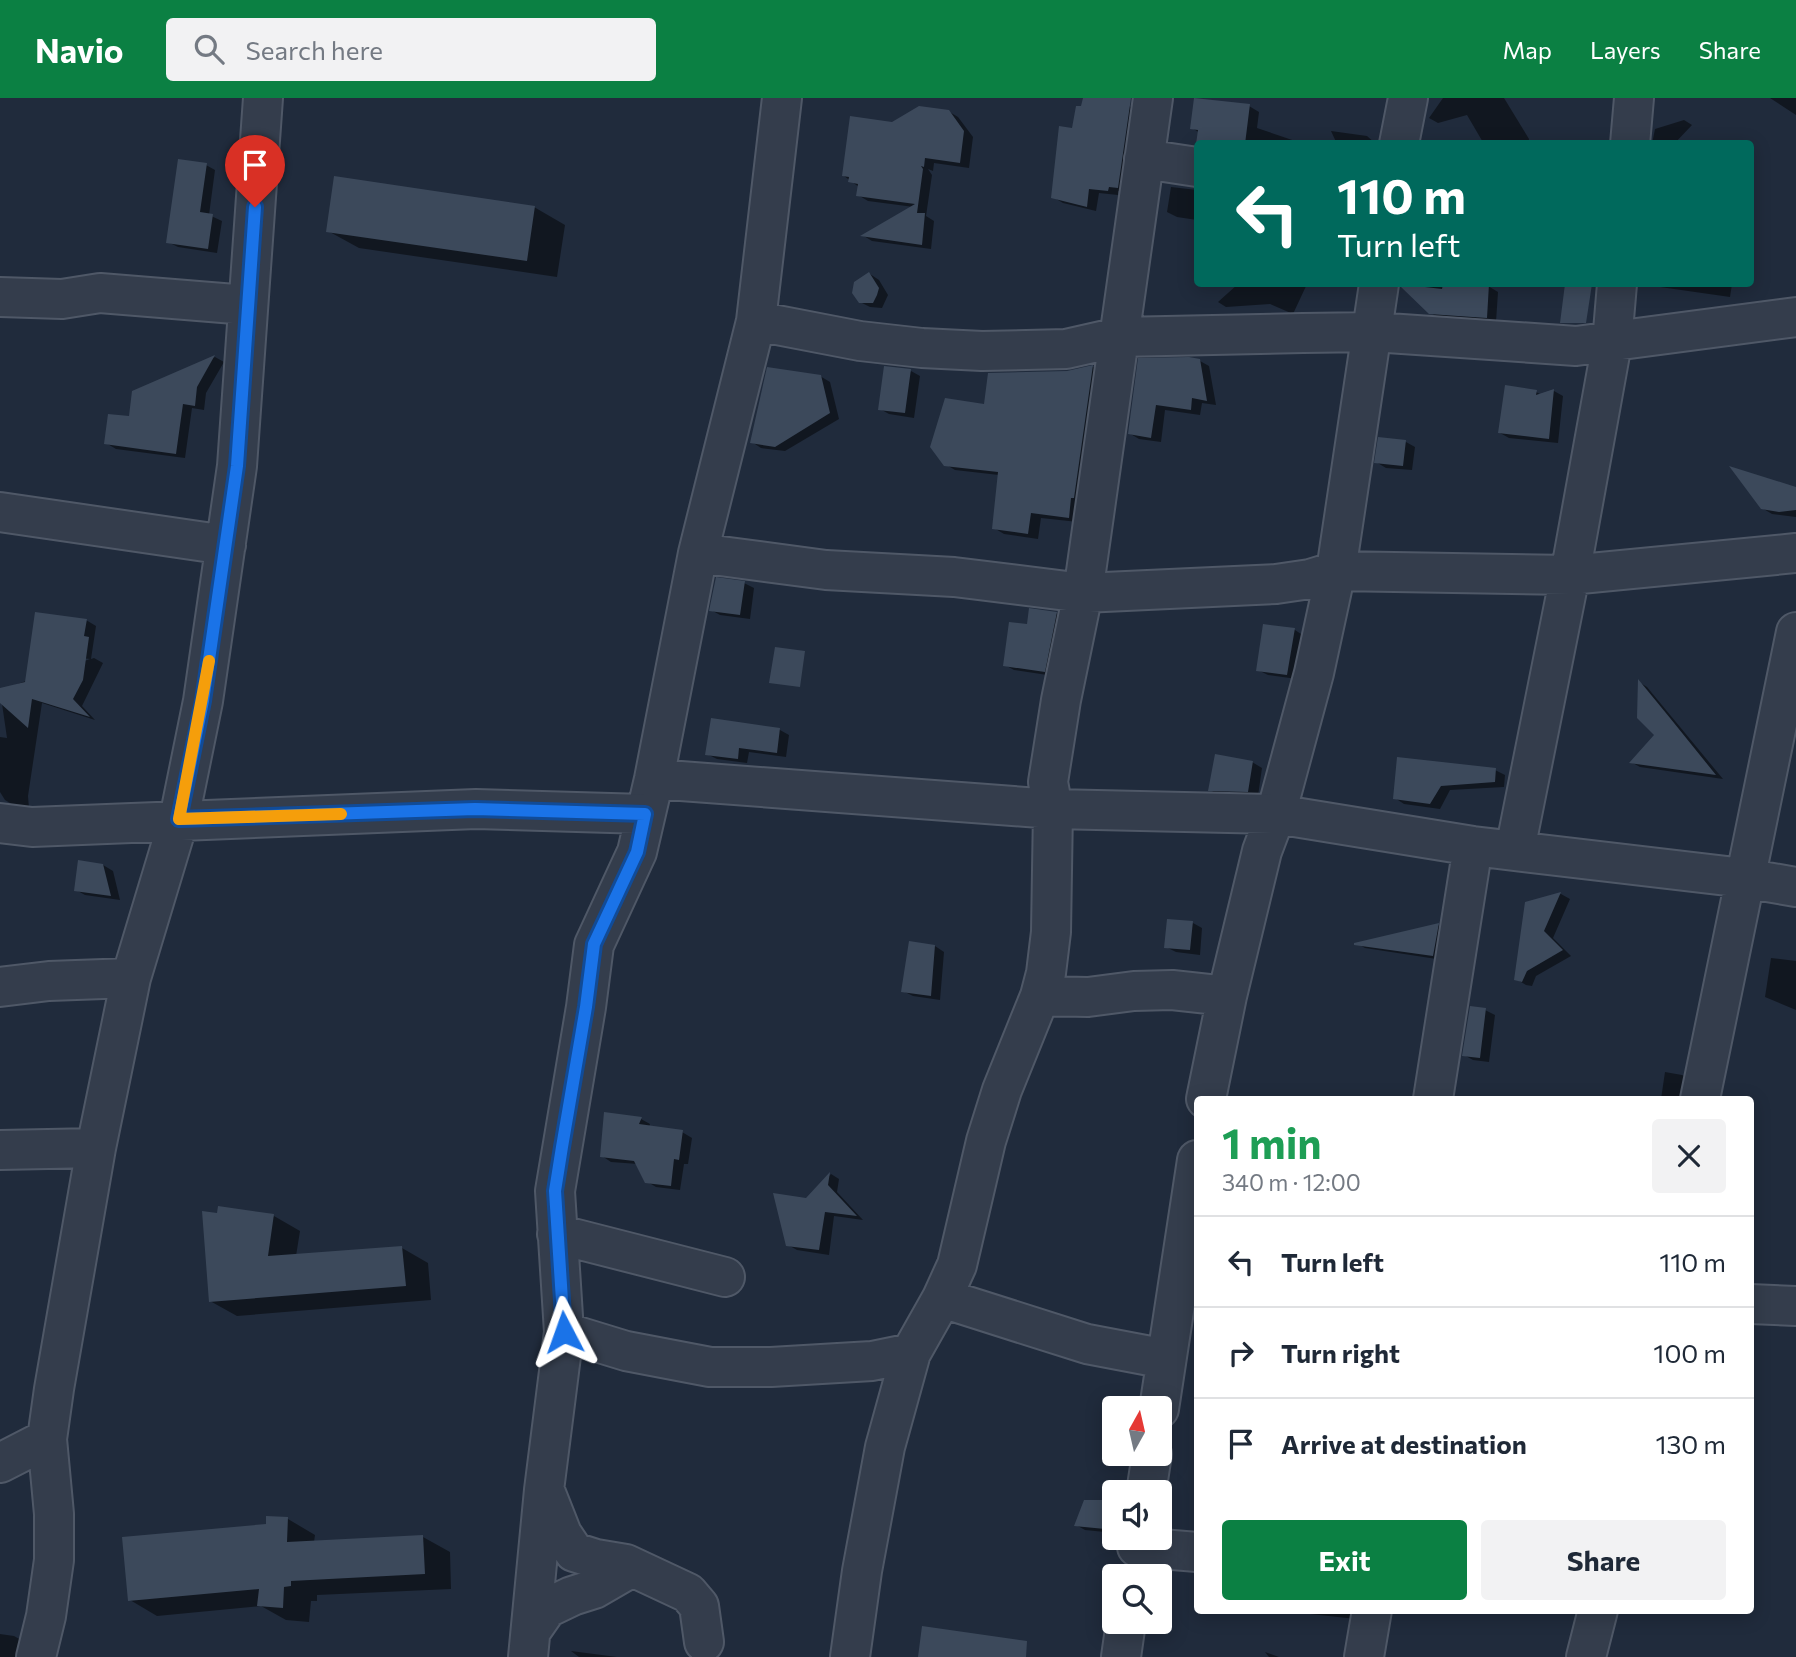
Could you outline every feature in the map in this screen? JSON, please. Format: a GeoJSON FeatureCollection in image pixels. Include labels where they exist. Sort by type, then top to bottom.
{"type":"FeatureCollection","features":[{"type":"Feature","properties":{"kind":"street"},"geometry":{"type":"LineString","coordinates":[[36,1657],[46,1616],[54,1560],[54,1514],[47,1439],[54,1389],[96,1148],[131,978],[179,819],[203,701],[226,545],[237,466],[263,98]]}},
{"type":"Feature","properties":{"kind":"street"},"geometry":{"type":"LineString","coordinates":[[529,1644],[544,1490],[564,1332],[555,1191],[594,944],[637,852],[698,553],[756,321],[782,98]]}},
{"type":"Feature","properties":{"kind":"street"},"geometry":{"type":"LineString","coordinates":[[850,1657],[862,1571],[885,1447],[911,1353],[957,1265],[986,1141],[1002,1090],[1041,996],[1051,932],[1053,809],[1048,782],[1060,700],[1083,593],[1153,98]]}},
{"type":"Feature","properties":{"kind":"street"},"geometry":{"type":"LineString","coordinates":[[1400,140],[1408,98]]}},
{"type":"Feature","properties":{"kind":"street"},"geometry":{"type":"LineString","coordinates":[[1630,140],[1634,98]]}},
{"type":"Feature","properties":{"kind":"street"},"geometry":{"type":"LineString","coordinates":[[1144,159],[1194,167]]}},
{"type":"Feature","properties":{"kind":"street"},"geometry":{"type":"LineString","coordinates":[[1207,1096],[1227,996],[1262,851],[1276,814],[1314,673],[1336,570],[1379,287]]}},
{"type":"Feature","properties":{"kind":"street"},"geometry":{"type":"LineString","coordinates":[[1515,850],[1570,575],[1612,343],[1617,287]]}},
{"type":"Feature","properties":{"kind":"street"},"geometry":{"type":"LineString","coordinates":[[0,297],[62,299],[100,293],[247,305]]}},
{"type":"Feature","properties":{"kind":"street"},"geometry":{"type":"LineString","coordinates":[[756,321],[860,341],[982,351],[1066,349],[1119,337],[1373,332],[1576,346],[1796,317]]}},
{"type":"Feature","properties":{"kind":"street"},"geometry":{"type":"LineString","coordinates":[[0,512],[226,545]]}},
{"type":"Feature","properties":{"kind":"street"},"geometry":{"type":"LineString","coordinates":[[698,553],[826,570],[942,576],[1083,593],[1276,584],[1310,579],[1336,570],[1570,575],[1796,553]]}},
{"type":"Feature","properties":{"kind":"street"},"geometry":{"type":"LineString","coordinates":[[1701,1096],[1796,632]]}},
{"type":"Feature","properties":{"kind":"street"},"geometry":{"type":"LineString","coordinates":[[0,823],[32,827],[475,809],[650,796],[1276,814],[1473,846],[1744,878],[1796,887]]}},
{"type":"Feature","properties":{"kind":"street"},"geometry":{"type":"LineString","coordinates":[[1433,1096],[1473,846]]}},
{"type":"Feature","properties":{"kind":"street"},"geometry":{"type":"LineString","coordinates":[[0,987],[49,981],[131,978]]}},
{"type":"Feature","properties":{"kind":"street"},"geometry":{"type":"LineString","coordinates":[[1041,996],[1088,997],[1134,991],[1172,990],[1227,996]]}},
{"type":"Feature","properties":{"kind":"street"},"geometry":{"type":"LineString","coordinates":[[0,1150],[96,1148]]}},
{"type":"Feature","properties":{"kind":"street"},"geometry":{"type":"LineString","coordinates":[[1161,1396],[1167,1359],[1188,1280],[1194,1200]]}},
{"type":"Feature","properties":{"kind":"street"},"geometry":{"type":"LineString","coordinates":[[557,1234],[725,1277]]}},
{"type":"Feature","properties":{"kind":"street"},"geometry":{"type":"LineString","coordinates":[[942,1298],[1087,1344],[1167,1359]]}},
{"type":"Feature","properties":{"kind":"street"},"geometry":{"type":"LineString","coordinates":[[1754,1304],[1796,1306]]}},
{"type":"Feature","properties":{"kind":"street"},"geometry":{"type":"LineString","coordinates":[[564,1332],[626,1351],[710,1367],[872,1362],[911,1353]]}},
{"type":"Feature","properties":{"kind":"street"},"geometry":{"type":"LineString","coordinates":[[0,1463],[47,1439]]}},
{"type":"Feature","properties":{"kind":"street"},"geometry":{"type":"LineString","coordinates":[[544,1490],[562,1534],[575,1552],[632,1567],[688,1593],[699,1606],[704,1642]]}},
{"type":"Feature","properties":{"kind":"street"},"geometry":{"type":"LineString","coordinates":[[1136,1554],[1194,1552]]}},
{"type":"Feature","properties":{"kind":"street"},"geometry":{"type":"LineString","coordinates":[[529,1644],[547,1608],[572,1596],[594,1590],[632,1567]]}},
{"type":"Feature","properties":{"kind":"street"},"geometry":{"type":"LineString","coordinates":[[1364,1657],[1371,1614]]}},
{"type":"Feature","properties":{"kind":"street"},"geometry":{"type":"LineString","coordinates":[[1586,1657],[1597,1614]]}},
{"type":"Feature","properties":{"kind":"street"},"geometry":{"type":"LineString","coordinates":[[1121,1657],[1124,1634]]}},
{"type":"Feature","properties":{"kind":"building"},"geometry":{"type":"Polygon","coordinates":[[[1083,98],[1131,98],[1118,188],[1109,187],[1108,191],[1089,189],[1087,207],[1051,198],[1059,126],[1072,128],[1076,106],[1081,106],[1083,98]]]}},
{"type":"Feature","properties":{"kind":"building"},"geometry":{"type":"Polygon","coordinates":[[[1194,98],[1250,104],[1246,140],[1197,140],[1198,130],[1190,129],[1194,98]]]}},
{"type":"Feature","properties":{"kind":"building"},"geometry":{"type":"Polygon","coordinates":[[[919,106],[949,110],[964,131],[960,163],[925,158],[924,167],[921,166],[923,169],[917,213],[925,213],[922,245],[860,236],[915,204],[856,196],[858,184],[848,182],[849,177],[842,176],[850,116],[892,122],[919,106]]]}},
{"type":"Feature","properties":{"kind":"building"},"geometry":{"type":"Polygon","coordinates":[[[178,159],[207,163],[200,212],[213,214],[208,249],[166,243],[178,159]]]}},
{"type":"Feature","properties":{"kind":"building"},"geometry":{"type":"Polygon","coordinates":[[[334,176],[535,206],[527,261],[326,232],[334,176]]]}},
{"type":"Feature","properties":{"kind":"building"},"geometry":{"type":"Polygon","coordinates":[[[869,272],[879,288],[877,295],[873,303],[859,303],[852,293],[854,282],[869,272]]]}},
{"type":"Feature","properties":{"kind":"building"},"geometry":{"type":"Polygon","coordinates":[[[1401,287],[1489,287],[1487,318],[1429,314],[1401,287]]]}},
{"type":"Feature","properties":{"kind":"building"},"geometry":{"type":"Polygon","coordinates":[[[1565,287],[1592,287],[1586,323],[1560,323],[1565,287]]]}},
{"type":"Feature","properties":{"kind":"building"},"geometry":{"type":"Polygon","coordinates":[[[215,355],[197,387],[195,406],[183,404],[176,454],[104,444],[108,414],[129,416],[132,391],[215,355]]]}},
{"type":"Feature","properties":{"kind":"building"},"geometry":{"type":"Polygon","coordinates":[[[1138,358],[1200,359],[1207,401],[1192,398],[1191,410],[1156,405],[1151,438],[1128,434],[1138,358]]]}},
{"type":"Feature","properties":{"kind":"building"},"geometry":{"type":"Polygon","coordinates":[[[1093,365],[1069,518],[1031,513],[1028,534],[992,529],[998,472],[944,466],[930,447],[945,398],[984,404],[988,373],[1067,371],[1093,365]]]}},
{"type":"Feature","properties":{"kind":"building"},"geometry":{"type":"Polygon","coordinates":[[[884,366],[911,369],[905,413],[878,410],[884,366]]]}},
{"type":"Feature","properties":{"kind":"building"},"geometry":{"type":"Polygon","coordinates":[[[767,367],[821,375],[830,413],[775,447],[750,443],[767,367]]]}},
{"type":"Feature","properties":{"kind":"building"},"geometry":{"type":"Polygon","coordinates":[[[1505,385],[1537,390],[1536,395],[1554,389],[1549,439],[1498,433],[1505,385]]]}},
{"type":"Feature","properties":{"kind":"building"},"geometry":{"type":"Polygon","coordinates":[[[1378,437],[1406,440],[1403,466],[1374,463],[1378,437]]]}},
{"type":"Feature","properties":{"kind":"building"},"geometry":{"type":"Polygon","coordinates":[[[1729,466],[1796,487],[1796,510],[1779,512],[1761,509],[1729,466]]]}},
{"type":"Feature","properties":{"kind":"building"},"geometry":{"type":"Polygon","coordinates":[[[716,577],[745,581],[740,615],[709,611],[716,577]]]}},
{"type":"Feature","properties":{"kind":"building"},"geometry":{"type":"Polygon","coordinates":[[[1029,608],[1057,612],[1045,672],[1003,666],[1009,622],[1027,624],[1029,608]]]}},
{"type":"Feature","properties":{"kind":"building"},"geometry":{"type":"Polygon","coordinates":[[[35,612],[87,619],[84,636],[89,637],[83,680],[73,699],[90,717],[32,699],[28,728],[0,703],[0,688],[25,682],[35,612]]]}},
{"type":"Feature","properties":{"kind":"building"},"geometry":{"type":"Polygon","coordinates":[[[1263,624],[1295,628],[1287,675],[1256,671],[1263,624]]]}},
{"type":"Feature","properties":{"kind":"building"},"geometry":{"type":"Polygon","coordinates":[[[775,647],[805,651],[800,687],[769,683],[775,647]]]}},
{"type":"Feature","properties":{"kind":"building"},"geometry":{"type":"Polygon","coordinates":[[[1638,679],[1716,775],[1629,763],[1654,735],[1637,718],[1638,679]]]}},
{"type":"Feature","properties":{"kind":"building"},"geometry":{"type":"Polygon","coordinates":[[[711,718],[780,728],[777,753],[739,748],[738,759],[705,755],[711,718]]]}},
{"type":"Feature","properties":{"kind":"building"},"geometry":{"type":"Polygon","coordinates":[[[1215,754],[1253,761],[1248,792],[1208,791],[1215,754]]]}},
{"type":"Feature","properties":{"kind":"building"},"geometry":{"type":"Polygon","coordinates":[[[1397,757],[1496,768],[1495,782],[1441,786],[1430,804],[1393,799],[1397,757]]]}},
{"type":"Feature","properties":{"kind":"building"},"geometry":{"type":"Polygon","coordinates":[[[78,860],[103,864],[111,896],[74,891],[78,860]]]}},
{"type":"Feature","properties":{"kind":"building"},"geometry":{"type":"Polygon","coordinates":[[[1561,892],[1544,931],[1563,950],[1527,971],[1522,982],[1514,980],[1525,902],[1561,892]]]}},
{"type":"Feature","properties":{"kind":"building"},"geometry":{"type":"Polygon","coordinates":[[[1167,919],[1193,921],[1190,950],[1164,948],[1167,919]]]}},
{"type":"Feature","properties":{"kind":"building"},"geometry":{"type":"Polygon","coordinates":[[[1439,923],[1433,956],[1354,945],[1354,943],[1439,923]]]}},
{"type":"Feature","properties":{"kind":"building"},"geometry":{"type":"Polygon","coordinates":[[[909,941],[935,945],[931,996],[901,992],[909,941]]]}},
{"type":"Feature","properties":{"kind":"building"},"geometry":{"type":"Polygon","coordinates":[[[1470,1006],[1486,1008],[1480,1058],[1462,1056],[1470,1006]]]}},
{"type":"Feature","properties":{"kind":"building"},"geometry":{"type":"Polygon","coordinates":[[[604,1112],[642,1117],[639,1124],[683,1130],[679,1160],[674,1159],[671,1186],[645,1183],[634,1161],[600,1157],[604,1112]]]}},
{"type":"Feature","properties":{"kind":"building"},"geometry":{"type":"Polygon","coordinates":[[[830,1172],[828,1185],[857,1216],[825,1212],[819,1250],[786,1246],[773,1193],[806,1198],[830,1172]]]}},
{"type":"Feature","properties":{"kind":"building"},"geometry":{"type":"Polygon","coordinates":[[[218,1206],[274,1214],[268,1256],[402,1246],[406,1286],[209,1302],[202,1211],[217,1213],[218,1206]]]}},
{"type":"Feature","properties":{"kind":"building"},"geometry":{"type":"Polygon","coordinates":[[[1084,1500],[1102,1500],[1102,1529],[1074,1526],[1084,1500]]]}},
{"type":"Feature","properties":{"kind":"building"},"geometry":{"type":"Polygon","coordinates":[[[266,1516],[288,1517],[287,1542],[423,1535],[425,1574],[291,1581],[291,1586],[284,1587],[283,1608],[257,1606],[259,1589],[128,1601],[122,1537],[266,1524],[266,1516]]]}},
{"type":"Feature","properties":{"kind":"building"},"geometry":{"type":"Polygon","coordinates":[[[922,1626],[1027,1641],[1026,1657],[918,1657],[922,1626]]]}},
{"type":"Feature","properties":{"kind":"slow traffic"},"geometry":{"type":"LineString","coordinates":[[209,661],[179,819],[341,814]]}},
{"type":"Feature","properties":{"kind":"route"},"geometry":{"type":"LineString","coordinates":[[255,207],[237,466],[203,701],[179,819],[475,809],[645,814],[637,852],[594,944],[555,1191],[564,1332]]}}]}
